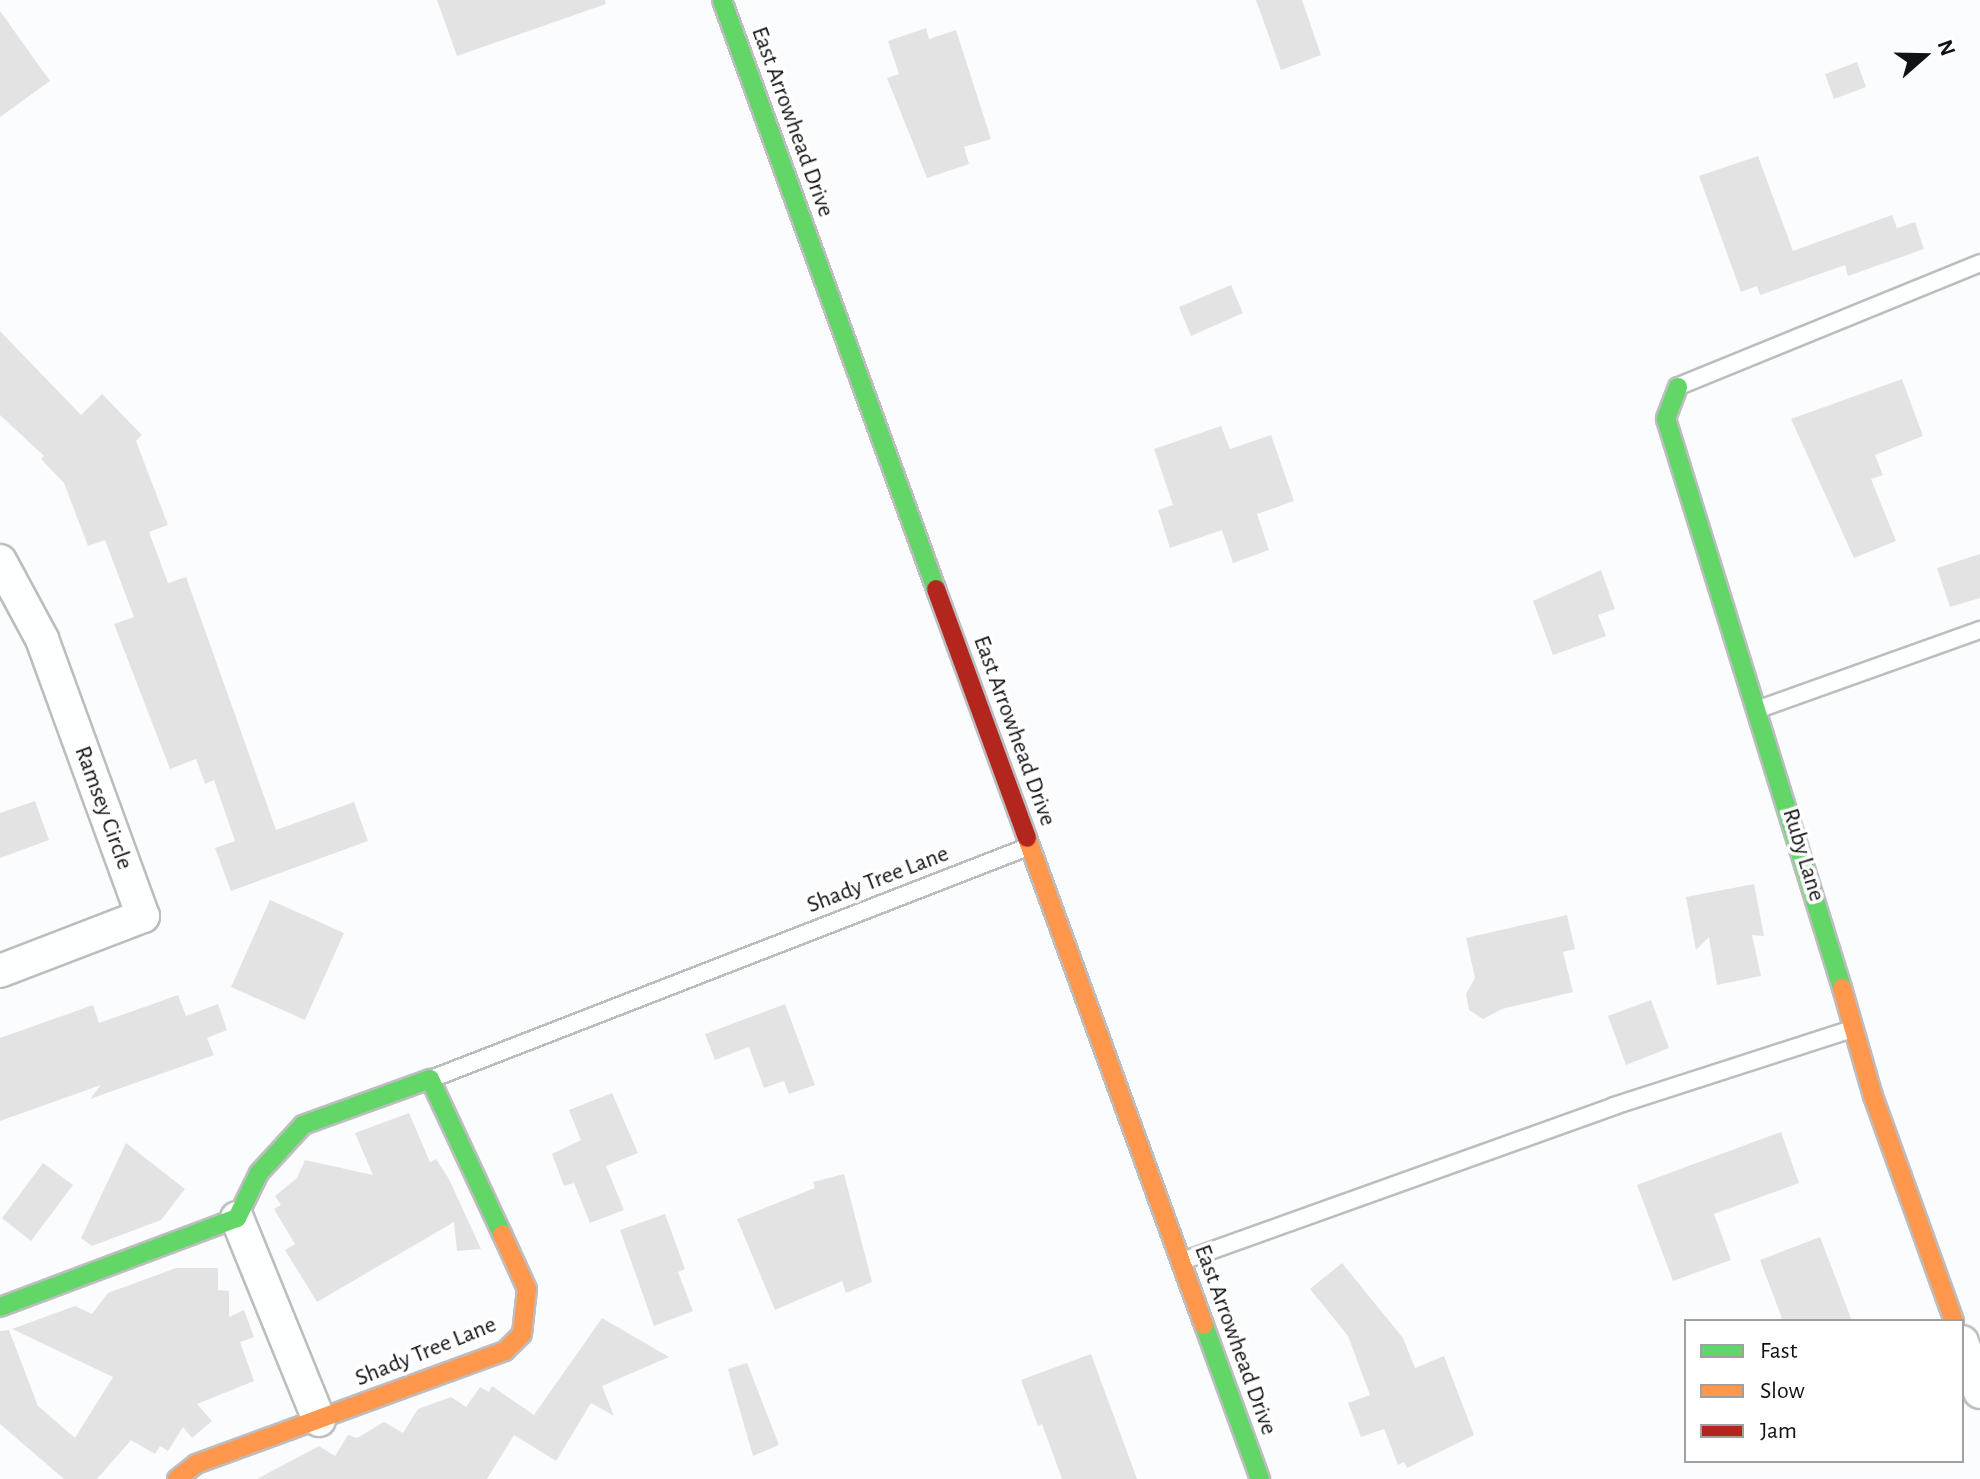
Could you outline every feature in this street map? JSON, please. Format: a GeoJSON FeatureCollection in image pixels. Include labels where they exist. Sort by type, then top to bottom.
{"type":"FeatureCollection","features":[{"type":"Feature","properties":{"kind":"street","name":"East Arrowhead Drive"},"geometry":{"type":"LineString","coordinates":[[722,0],[1260,1479]]}},
{"type":"Feature","properties":{"kind":"street","name":"Ruby Lane"},"geometry":{"type":"LineString","coordinates":[[1678,387],[1666,419],[1853,1028],[1953,1319]]}},
{"type":"Feature","properties":{"kind":"street","name":"Ramsey Circle"},"geometry":{"type":"LineString","coordinates":[[0,561],[42,639],[143,916],[0,971]]}},
{"type":"Feature","properties":{"kind":"street","name":"Shady Tree Lane"},"geometry":{"type":"LineString","coordinates":[[177,1479],[196,1464],[505,1351],[522,1334],[527,1289],[430,1079],[303,1125],[259,1173],[237,1218]]}},
{"type":"Feature","properties":{"kind":"street"},"geometry":{"type":"LineString","coordinates":[[0,1307],[237,1218],[319,1420]]}},
{"type":"Feature","properties":{"kind":"street"},"geometry":{"type":"LineString","coordinates":[[1970,1349],[1980,1392]]}},
{"type":"Feature","properties":{"kind":"lane"},"geometry":{"type":"LineString","coordinates":[[1678,387],[1980,263]]}},
{"type":"Feature","properties":{"kind":"lane"},"geometry":{"type":"LineString","coordinates":[[1757,710],[1980,630]]}},
{"type":"Feature","properties":{"kind":"lane","name":"Shady Tree Lane"},"geometry":{"type":"LineString","coordinates":[[430,1079],[1030,846]]}},
{"type":"Feature","properties":{"kind":"lane"},"geometry":{"type":"LineString","coordinates":[[1181,1262],[1614,1106],[1853,1028]]}},
{"type":"Feature","properties":{"kind":"building"},"geometry":{"type":"Polygon","coordinates":[[[437,0],[605,0],[606,4],[457,56],[437,0]]]}},
{"type":"Feature","properties":{"kind":"building"},"geometry":{"type":"Polygon","coordinates":[[[1256,0],[1302,0],[1321,55],[1281,70],[1256,0]]]}},
{"type":"Feature","properties":{"kind":"building"},"geometry":{"type":"Polygon","coordinates":[[[0,11],[50,81],[0,117],[0,11]]]}},
{"type":"Feature","properties":{"kind":"building"},"geometry":{"type":"Polygon","coordinates":[[[926,28],[929,39],[956,30],[991,139],[964,147],[969,164],[927,178],[887,78],[899,74],[888,41],[926,28]]]}},
{"type":"Feature","properties":{"kind":"building"},"geometry":{"type":"Polygon","coordinates":[[[1857,62],[1866,87],[1834,99],[1825,74],[1857,62]]]}},
{"type":"Feature","properties":{"kind":"building"},"geometry":{"type":"Polygon","coordinates":[[[1758,156],[1793,251],[1892,215],[1897,228],[1915,222],[1924,249],[1848,276],[1845,265],[1760,295],[1757,286],[1741,292],[1699,176],[1758,156]]]}},
{"type":"Feature","properties":{"kind":"building"},"geometry":{"type":"Polygon","coordinates":[[[1231,285],[1243,313],[1191,336],[1179,307],[1231,285]]]}},
{"type":"Feature","properties":{"kind":"building"},"geometry":{"type":"Polygon","coordinates":[[[0,331],[81,415],[102,394],[142,435],[136,441],[168,525],[149,532],[168,583],[186,577],[276,830],[354,802],[368,841],[231,891],[215,848],[235,841],[214,780],[205,784],[196,759],[170,769],[114,624],[134,617],[105,540],[88,546],[64,483],[41,459],[44,456],[0,415],[0,331]]]}},
{"type":"Feature","properties":{"kind":"building"},"geometry":{"type":"Polygon","coordinates":[[[1902,379],[1923,436],[1875,455],[1883,475],[1871,479],[1896,541],[1854,558],[1791,419],[1902,379]]]}},
{"type":"Feature","properties":{"kind":"building"},"geometry":{"type":"Polygon","coordinates":[[[1221,426],[1230,449],[1271,435],[1294,501],[1257,514],[1269,550],[1233,563],[1222,530],[1170,548],[1158,510],[1173,505],[1154,449],[1221,426]]]}},
{"type":"Feature","properties":{"kind":"building"},"geometry":{"type":"Polygon","coordinates":[[[1980,554],[1980,598],[1950,607],[1937,568],[1980,554]]]}},
{"type":"Feature","properties":{"kind":"building"},"geometry":{"type":"Polygon","coordinates":[[[1601,570],[1615,609],[1598,615],[1606,636],[1553,655],[1533,601],[1601,570]]]}},
{"type":"Feature","properties":{"kind":"building"},"geometry":{"type":"Polygon","coordinates":[[[35,801],[49,840],[0,858],[0,813],[35,801]]]}},
{"type":"Feature","properties":{"kind":"building"},"geometry":{"type":"Polygon","coordinates":[[[1754,884],[1764,936],[1752,935],[1761,976],[1717,985],[1709,937],[1696,950],[1686,897],[1754,884]]]}},
{"type":"Feature","properties":{"kind":"building"},"geometry":{"type":"Polygon","coordinates":[[[270,900],[344,933],[305,1020],[231,987],[270,900]]]}},
{"type":"Feature","properties":{"kind":"building"},"geometry":{"type":"Polygon","coordinates":[[[1567,915],[1575,949],[1563,952],[1573,992],[1502,1009],[1483,1019],[1469,1010],[1466,994],[1475,978],[1466,938],[1567,915]]]}},
{"type":"Feature","properties":{"kind":"building"},"geometry":{"type":"Polygon","coordinates":[[[178,995],[186,1016],[218,1004],[227,1030],[207,1038],[214,1055],[90,1099],[101,1085],[0,1121],[0,1038],[93,1005],[99,1023],[178,995]]]}},
{"type":"Feature","properties":{"kind":"building"},"geometry":{"type":"Polygon","coordinates":[[[1651,1000],[1669,1048],[1626,1065],[1608,1016],[1651,1000]]]}},
{"type":"Feature","properties":{"kind":"building"},"geometry":{"type":"Polygon","coordinates":[[[785,1004],[815,1085],[789,1094],[784,1081],[764,1088],[749,1047],[715,1060],[705,1034],[785,1004]]]}},
{"type":"Feature","properties":{"kind":"building"},"geometry":{"type":"Polygon","coordinates":[[[612,1093],[638,1153],[606,1166],[624,1210],[590,1223],[574,1183],[564,1186],[552,1154],[581,1140],[569,1110],[612,1093]]]}},
{"type":"Feature","properties":{"kind":"building"},"geometry":{"type":"Polygon","coordinates":[[[409,1113],[430,1162],[436,1159],[449,1179],[481,1249],[457,1251],[454,1222],[317,1302],[285,1250],[295,1244],[274,1209],[281,1205],[275,1196],[297,1178],[305,1160],[373,1175],[355,1133],[409,1113]]]}},
{"type":"Feature","properties":{"kind":"building"},"geometry":{"type":"Polygon","coordinates":[[[1781,1132],[1799,1183],[1714,1214],[1731,1260],[1673,1281],[1637,1185],[1781,1132]]]}},
{"type":"Feature","properties":{"kind":"building"},"geometry":{"type":"Polygon","coordinates":[[[126,1143],[185,1189],[161,1220],[92,1246],[81,1238],[126,1143]]]}},
{"type":"Feature","properties":{"kind":"building"},"geometry":{"type":"Polygon","coordinates":[[[43,1163],[73,1185],[31,1241],[2,1218],[43,1163]]]}},
{"type":"Feature","properties":{"kind":"building"},"geometry":{"type":"Polygon","coordinates":[[[844,1174],[872,1282],[846,1293],[842,1281],[775,1310],[737,1219],[815,1188],[813,1182],[844,1174]]]}},
{"type":"Feature","properties":{"kind":"building"},"geometry":{"type":"Polygon","coordinates":[[[665,1214],[685,1269],[678,1272],[693,1311],[654,1326],[620,1230],[665,1214]]]}},
{"type":"Feature","properties":{"kind":"building"},"geometry":{"type":"Polygon","coordinates":[[[1820,1237],[1851,1319],[1782,1319],[1760,1260],[1820,1237]]]}},
{"type":"Feature","properties":{"kind":"building"},"geometry":{"type":"Polygon","coordinates":[[[1342,1263],[1403,1338],[1415,1368],[1444,1356],[1474,1435],[1407,1468],[1404,1462],[1398,1465],[1384,1429],[1361,1437],[1348,1403],[1370,1395],[1348,1336],[1310,1289],[1342,1263]]]}},
{"type":"Feature","properties":{"kind":"building"},"geometry":{"type":"Polygon","coordinates":[[[176,1268],[218,1268],[218,1290],[229,1291],[229,1317],[244,1310],[254,1337],[240,1342],[254,1381],[197,1404],[212,1421],[192,1438],[183,1427],[168,1451],[160,1446],[155,1454],[131,1440],[97,1479],[64,1479],[0,1424],[0,1331],[9,1330],[38,1406],[75,1438],[113,1377],[12,1329],[75,1306],[92,1314],[108,1293],[176,1268]]]}},
{"type":"Feature","properties":{"kind":"building"},"geometry":{"type":"Polygon","coordinates":[[[602,1318],[669,1357],[602,1386],[614,1416],[591,1403],[556,1461],[514,1435],[487,1479],[257,1479],[319,1446],[335,1456],[348,1435],[357,1438],[384,1422],[403,1433],[418,1409],[451,1397],[466,1407],[480,1387],[489,1392],[492,1386],[534,1415],[602,1318]]]}},
{"type":"Feature","properties":{"kind":"building"},"geometry":{"type":"Polygon","coordinates":[[[1091,1354],[1137,1479],[1062,1479],[1042,1424],[1038,1426],[1021,1380],[1091,1354]]]}},
{"type":"Feature","properties":{"kind":"building"},"geometry":{"type":"Polygon","coordinates":[[[747,1363],[779,1445],[753,1456],[728,1369],[747,1363]]]}},
{"type":"Feature","properties":{"kind":"traffic: fast"},"geometry":{"type":"LineString","coordinates":[[722,0],[936,589]]}},
{"type":"Feature","properties":{"kind":"traffic: fast"},"geometry":{"type":"LineString","coordinates":[[1678,387],[1666,419],[1842,988]]}},
{"type":"Feature","properties":{"kind":"traffic: fast"},"geometry":{"type":"LineString","coordinates":[[0,1307],[237,1218],[259,1173],[303,1125],[430,1079],[502,1234]]}},
{"type":"Feature","properties":{"kind":"traffic: fast"},"geometry":{"type":"LineString","coordinates":[[1204,1325],[1260,1479]]}},
{"type":"Feature","properties":{"kind":"traffic: slow"},"geometry":{"type":"LineString","coordinates":[[1027,838],[1204,1325]]}},
{"type":"Feature","properties":{"kind":"traffic: slow"},"geometry":{"type":"LineString","coordinates":[[1842,988],[1873,1096],[1953,1319]]}},
{"type":"Feature","properties":{"kind":"traffic: slow"},"geometry":{"type":"LineString","coordinates":[[177,1479],[196,1464],[505,1351],[522,1334],[527,1289],[502,1234]]}},
{"type":"Feature","properties":{"kind":"traffic: jam"},"geometry":{"type":"LineString","coordinates":[[936,589],[1027,838]]}}]}
